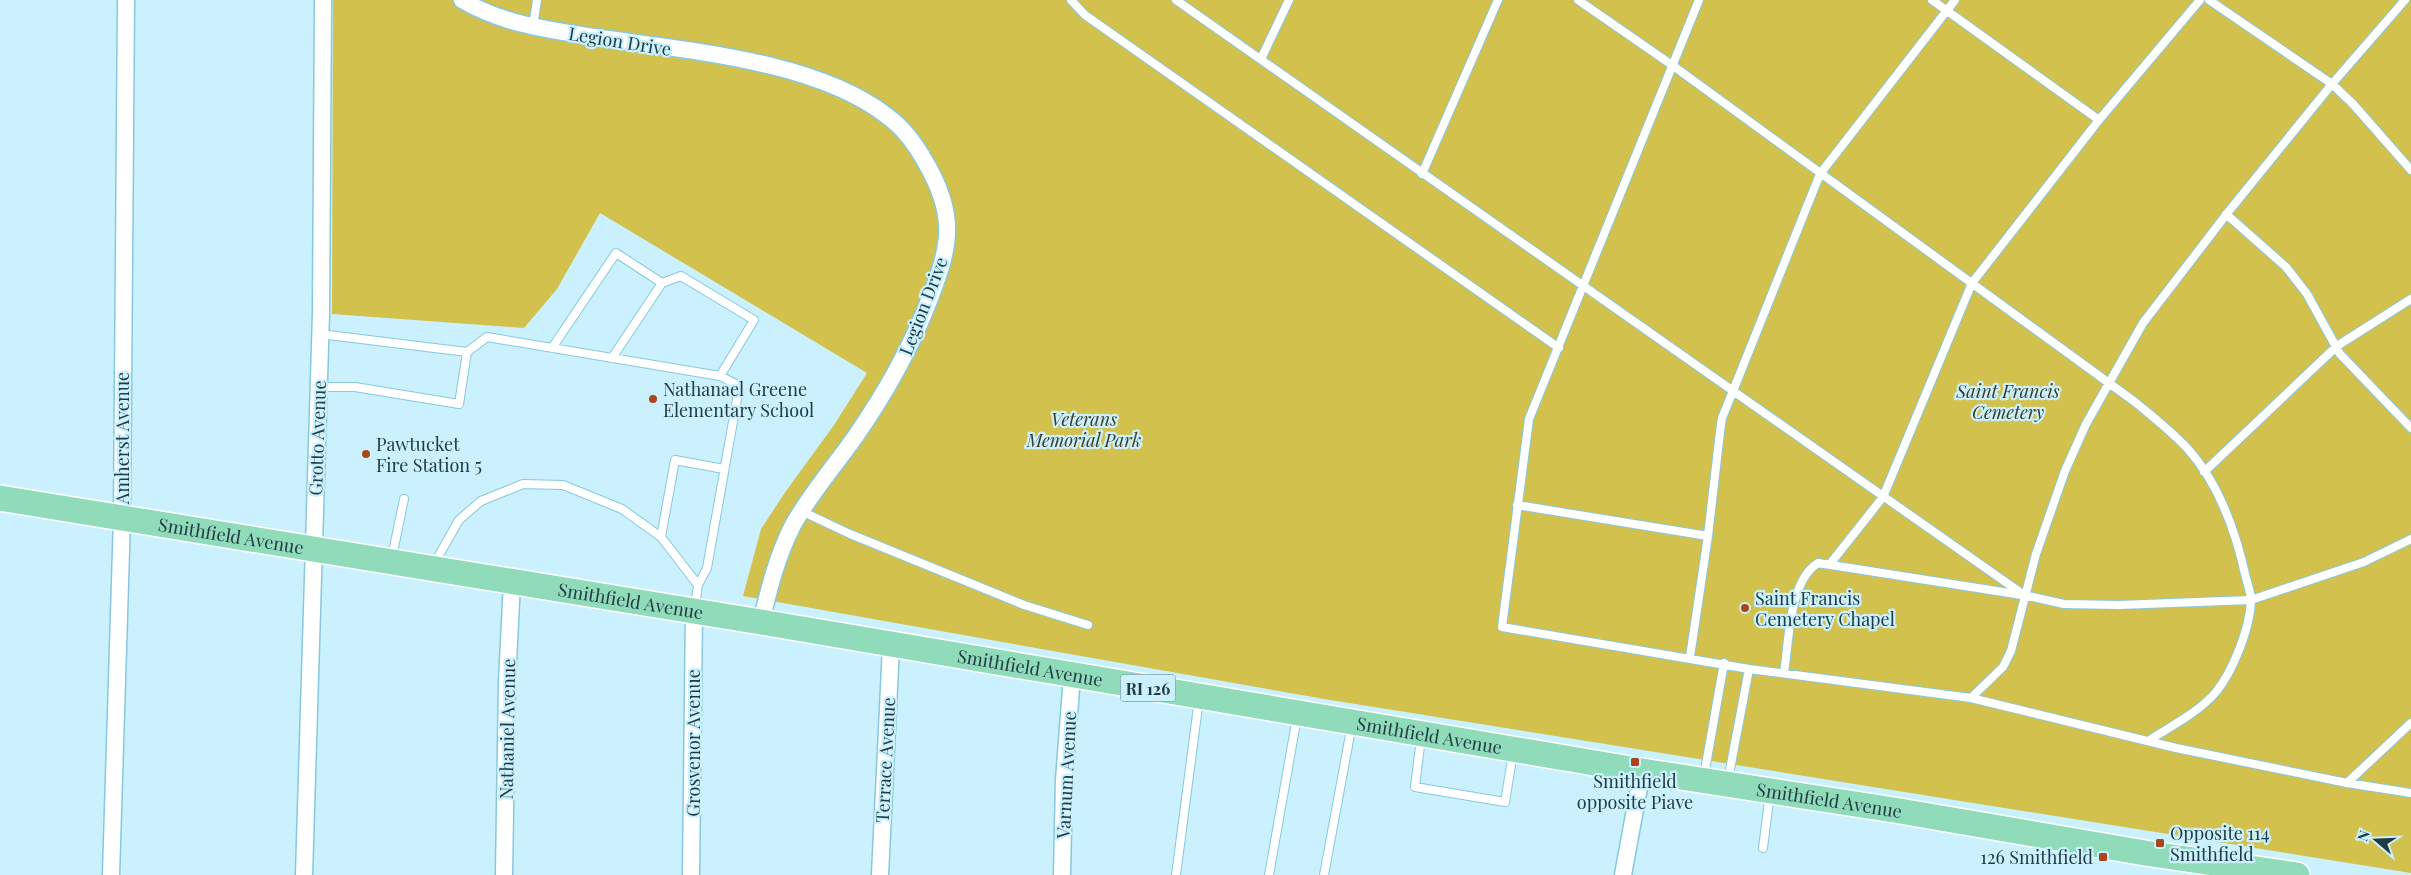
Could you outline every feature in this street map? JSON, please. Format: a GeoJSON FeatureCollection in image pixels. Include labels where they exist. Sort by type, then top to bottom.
{"type":"FeatureCollection","features":[{"type":"Feature","properties":{"kind":"main road","name":"Smithfield Avenue"},"geometry":{"type":"LineString","coordinates":[[0,498],[761,622],[892,646],[1642,771],[2145,853],[2297,875]]}},
{"type":"Feature","properties":{"kind":"street","name":"Amherst Avenue"},"geometry":{"type":"LineString","coordinates":[[111,875],[122,518],[126,0]]}},
{"type":"Feature","properties":{"kind":"street","name":"Grotto Avenue"},"geometry":{"type":"LineString","coordinates":[[304,875],[319,387],[324,110],[323,0]]}},
{"type":"Feature","properties":{"kind":"street","name":"Legion Drive"},"geometry":{"type":"LineString","coordinates":[[462,0],[498,17],[533,26],[615,42],[716,55],[800,74],[832,84],[875,106],[902,128],[936,180],[947,210],[947,237],[941,268],[928,304],[903,358],[880,399],[801,511],[778,558],[761,622]]}},
{"type":"Feature","properties":{"kind":"street","name":"Nathaniel Avenue"},"geometry":{"type":"LineString","coordinates":[[504,875],[507,682],[512,582]]}},
{"type":"Feature","properties":{"kind":"street","name":"Grosvenor Avenue"},"geometry":{"type":"LineString","coordinates":[[691,875],[694,611]]}},
{"type":"Feature","properties":{"kind":"street","name":"Terrace Avenue"},"geometry":{"type":"LineString","coordinates":[[880,875],[892,646]]}},
{"type":"Feature","properties":{"kind":"street","name":"Varnum Avenue"},"geometry":{"type":"LineString","coordinates":[[1062,875],[1064,780],[1072,676]]}},
{"type":"Feature","properties":{"kind":"street"},"geometry":{"type":"LineString","coordinates":[[1623,875],[1642,771]]}},
{"type":"Feature","properties":{"kind":"lane"},"geometry":{"type":"LineString","coordinates":[[533,26],[537,0]]}},
{"type":"Feature","properties":{"kind":"lane"},"geometry":{"type":"LineString","coordinates":[[1071,0],[1085,15],[1558,348]]}},
{"type":"Feature","properties":{"kind":"lane"},"geometry":{"type":"LineString","coordinates":[[1176,0],[2024,595]]}},
{"type":"Feature","properties":{"kind":"lane"},"geometry":{"type":"LineString","coordinates":[[1261,59],[1289,0]]}},
{"type":"Feature","properties":{"kind":"lane"},"geometry":{"type":"LineString","coordinates":[[1422,174],[1498,0]]}},
{"type":"Feature","properties":{"kind":"lane"},"geometry":{"type":"LineString","coordinates":[[1578,0],[1672,65],[2108,382],[2162,424],[2187,448],[2214,486],[2230,524],[2243,564],[2251,600],[2240,650],[2231,670],[2216,692],[2201,708],[2148,742]]}},
{"type":"Feature","properties":{"kind":"lane"},"geometry":{"type":"LineString","coordinates":[[1699,0],[1529,419],[1502,627],[1690,657],[1749,669],[1971,698],[2148,742],[2347,783],[2411,793]]}},
{"type":"Feature","properties":{"kind":"lane"},"geometry":{"type":"LineString","coordinates":[[1932,0],[2099,120]]}},
{"type":"Feature","properties":{"kind":"lane"},"geometry":{"type":"LineString","coordinates":[[1690,657],[1708,536],[1720,432],[1733,391],[1820,174],[1955,0]]}},
{"type":"Feature","properties":{"kind":"lane"},"geometry":{"type":"LineString","coordinates":[[1830,564],[1883,497],[1972,283],[2099,120],[2200,0]]}},
{"type":"Feature","properties":{"kind":"lane"},"geometry":{"type":"LineString","coordinates":[[2209,0],[2332,84],[2353,104],[2411,170]]}},
{"type":"Feature","properties":{"kind":"lane"},"geometry":{"type":"LineString","coordinates":[[1971,698],[2003,667],[2017,633],[2024,595],[2065,471],[2108,382],[2147,317],[2226,214],[2332,84],[2405,0]]}},
{"type":"Feature","properties":{"kind":"lane"},"geometry":{"type":"LineString","coordinates":[[2226,214],[2286,267],[2307,294],[2340,354],[2411,428]]}},
{"type":"Feature","properties":{"kind":"lane"},"geometry":{"type":"LineString","coordinates":[[552,348],[616,253],[662,283]]}},
{"type":"Feature","properties":{"kind":"lane"},"geometry":{"type":"LineString","coordinates":[[612,358],[662,283],[681,276],[754,320],[720,376]]}},
{"type":"Feature","properties":{"kind":"lane"},"geometry":{"type":"LineString","coordinates":[[2204,472],[2337,346],[2411,299]]}},
{"type":"Feature","properties":{"kind":"lane"},"geometry":{"type":"LineString","coordinates":[[320,334],[467,352],[487,337],[720,376],[736,384],[737,399],[707,568],[698,585],[694,611]]}},
{"type":"Feature","properties":{"kind":"lane"},"geometry":{"type":"LineString","coordinates":[[319,387],[355,387],[459,404],[467,352]]}},
{"type":"Feature","properties":{"kind":"lane"},"geometry":{"type":"LineString","coordinates":[[661,537],[675,460],[724,469]]}},
{"type":"Feature","properties":{"kind":"lane"},"geometry":{"type":"LineString","coordinates":[[431,568],[459,520],[481,501],[523,484],[563,485],[622,509],[661,537],[698,585]]}},
{"type":"Feature","properties":{"kind":"lane"},"geometry":{"type":"LineString","coordinates":[[392,562],[404,499]]}},
{"type":"Feature","properties":{"kind":"lane"},"geometry":{"type":"LineString","coordinates":[[1517,505],[1708,536]]}},
{"type":"Feature","properties":{"kind":"lane"},"geometry":{"type":"LineString","coordinates":[[801,511],[850,534],[1024,605],[1088,625]]}},
{"type":"Feature","properties":{"kind":"lane"},"geometry":{"type":"LineString","coordinates":[[1784,673],[1800,582],[1809,568],[1818,563],[2024,595],[2064,604],[2119,605],[2251,600],[2364,562],[2411,539]]}},
{"type":"Feature","properties":{"kind":"lane"},"geometry":{"type":"LineString","coordinates":[[1715,782],[1724,663]]}},
{"type":"Feature","properties":{"kind":"lane"},"geometry":{"type":"LineString","coordinates":[[1715,782],[1749,669]]}},
{"type":"Feature","properties":{"kind":"lane"},"geometry":{"type":"LineString","coordinates":[[1176,875],[1199,697]]}},
{"type":"Feature","properties":{"kind":"lane"},"geometry":{"type":"LineString","coordinates":[[1269,875],[1298,713]]}},
{"type":"Feature","properties":{"kind":"lane"},"geometry":{"type":"LineString","coordinates":[[1324,875],[1352,722]]}},
{"type":"Feature","properties":{"kind":"lane"},"geometry":{"type":"LineString","coordinates":[[2347,783],[2411,723]]}},
{"type":"Feature","properties":{"kind":"lane"},"geometry":{"type":"LineString","coordinates":[[1421,733],[1415,787],[1505,802],[1514,749]]}},
{"type":"Feature","properties":{"kind":"lane"},"geometry":{"type":"LineString","coordinates":[[1763,848],[1771,791]]}},
{"type":"Feature","properties":{"kind":"green space","name":"Saint Francis Cemetery"},"geometry":{"type":"Polygon","coordinates":[[[333,0],[2411,0],[2411,873],[1324,699],[743,596],[761,529],[834,425],[867,373],[600,213],[557,289],[524,328],[332,314],[333,0]]]}},
{"type":"Feature","properties":{"kind":"place","name":"Nathanael Greene Elementary School"},"geometry":{"type":"Point","coordinates":[653,399]}},
{"type":"Feature","properties":{"kind":"place","name":"Pawtucket Fire Station 5"},"geometry":{"type":"Point","coordinates":[366,454]}},
{"type":"Feature","properties":{"kind":"place","name":"Saint Francis Cemetery Chapel"},"geometry":{"type":"Point","coordinates":[1745,608]}},
{"type":"Feature","properties":{"kind":"place","name":"Smithfield opposite Piave"},"geometry":{"type":"Point","coordinates":[1635,762]}},
{"type":"Feature","properties":{"kind":"place","name":"Opposite 114 Smithfield"},"geometry":{"type":"Point","coordinates":[2160,843]}},
{"type":"Feature","properties":{"kind":"place","name":"126 Smithfield"},"geometry":{"type":"Point","coordinates":[2103,857]}},
{"type":"Feature","properties":{"kind":"park label","name":"Veterans Memorial Park"},"geometry":{"type":"Point","coordinates":[1084,429]}}]}
